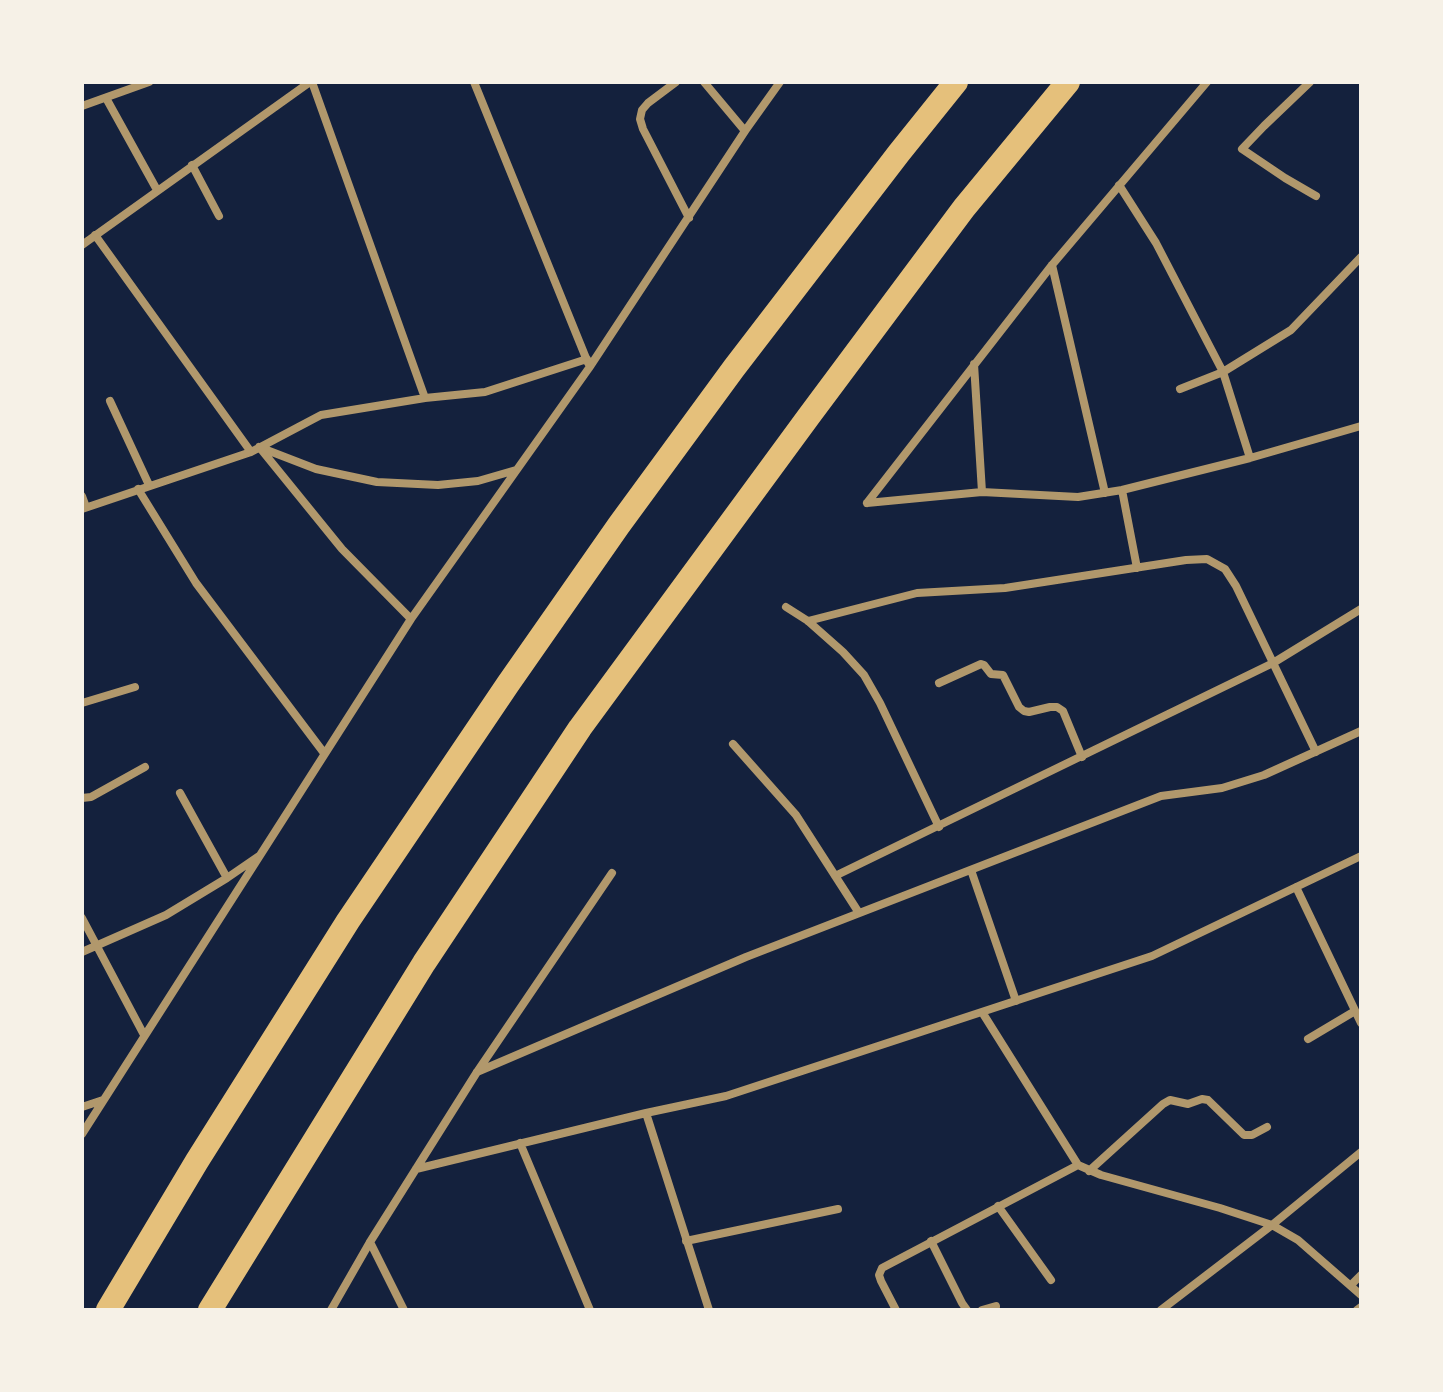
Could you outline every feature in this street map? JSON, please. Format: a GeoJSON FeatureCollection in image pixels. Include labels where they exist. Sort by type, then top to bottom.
{"type":"FeatureCollection","features":[{"type":"Feature","properties":{"kind":"highway"},"geometry":{"type":"LineString","coordinates":[[108,1310],[197,1161],[348,921],[508,684],[734,368],[956,82]]}},
{"type":"Feature","properties":{"kind":"highway"},"geometry":{"type":"LineString","coordinates":[[210,1310],[424,963],[580,728],[964,208],[1068,82]]}},
{"type":"Feature","properties":{"kind":"street"},"geometry":{"type":"LineString","coordinates":[[82,245],[311,82],[425,398]]}},
{"type":"Feature","properties":{"kind":"street"},"geometry":{"type":"LineString","coordinates":[[474,82],[588,363]]}},
{"type":"Feature","properties":{"kind":"street"},"geometry":{"type":"LineString","coordinates":[[676,82],[648,103],[640,119],[689,218]]}},
{"type":"Feature","properties":{"kind":"street"},"geometry":{"type":"LineString","coordinates":[[704,82],[745,131]]}},
{"type":"Feature","properties":{"kind":"street"},"geometry":{"type":"LineString","coordinates":[[82,1134],[411,619],[517,470],[780,82]]}},
{"type":"Feature","properties":{"kind":"street"},"geometry":{"type":"LineString","coordinates":[[1207,82],[1052,265],[867,503],[982,492],[1078,497],[1105,493],[1250,458],[1361,426]]}},
{"type":"Feature","properties":{"kind":"street"},"geometry":{"type":"LineString","coordinates":[[1295,82],[1302,90]]}},
{"type":"Feature","properties":{"kind":"street"},"geometry":{"type":"LineString","coordinates":[[1310,82],[1242,149],[1316,196]]}},
{"type":"Feature","properties":{"kind":"street"},"geometry":{"type":"LineString","coordinates":[[82,106],[143,83]]}},
{"type":"Feature","properties":{"kind":"street"},"geometry":{"type":"LineString","coordinates":[[106,98],[157,190]]}},
{"type":"Feature","properties":{"kind":"street"},"geometry":{"type":"LineString","coordinates":[[192,165],[219,216]]}},
{"type":"Feature","properties":{"kind":"street"},"geometry":{"type":"LineString","coordinates":[[1119,185],[1156,243],[1223,372],[1250,458]]}},
{"type":"Feature","properties":{"kind":"street"},"geometry":{"type":"LineString","coordinates":[[95,235],[255,450],[342,549],[411,619]]}},
{"type":"Feature","properties":{"kind":"street"},"geometry":{"type":"LineString","coordinates":[[1180,389],[1223,372],[1291,330],[1361,257]]}},
{"type":"Feature","properties":{"kind":"street"},"geometry":{"type":"LineString","coordinates":[[1052,265],[1105,493]]}},
{"type":"Feature","properties":{"kind":"street"},"geometry":{"type":"LineString","coordinates":[[82,496],[84,508],[255,450],[321,415],[485,392],[588,363]]}},
{"type":"Feature","properties":{"kind":"street"},"geometry":{"type":"LineString","coordinates":[[974,364],[982,492]]}},
{"type":"Feature","properties":{"kind":"street"},"geometry":{"type":"LineString","coordinates":[[110,401],[149,485]]}},
{"type":"Feature","properties":{"kind":"street"},"geometry":{"type":"LineString","coordinates":[[255,450],[316,469],[377,482],[438,485],[478,481],[517,470]]}},
{"type":"Feature","properties":{"kind":"street"},"geometry":{"type":"LineString","coordinates":[[138,489],[196,583],[324,753]]}},
{"type":"Feature","properties":{"kind":"street"},"geometry":{"type":"LineString","coordinates":[[1122,490],[1137,568]]}},
{"type":"Feature","properties":{"kind":"street"},"geometry":{"type":"LineString","coordinates":[[808,621],[917,593],[1005,588],[1207,559],[1225,569],[1236,586],[1316,752]]}},
{"type":"Feature","properties":{"kind":"street"},"geometry":{"type":"LineString","coordinates":[[786,607],[808,621],[864,675],[939,827]]}},
{"type":"Feature","properties":{"kind":"street"},"geometry":{"type":"LineString","coordinates":[[835,876],[1273,663],[1361,609]]}},
{"type":"Feature","properties":{"kind":"street"},"geometry":{"type":"LineString","coordinates":[[939,683],[981,664],[991,674],[1001,674],[1024,711],[1057,707],[1063,711],[1082,757]]}},
{"type":"Feature","properties":{"kind":"street"},"geometry":{"type":"LineString","coordinates":[[82,703],[135,687]]}},
{"type":"Feature","properties":{"kind":"street"},"geometry":{"type":"LineString","coordinates":[[477,1072],[746,957],[1161,796],[1222,788],[1264,775],[1361,731]]}},
{"type":"Feature","properties":{"kind":"street"},"geometry":{"type":"LineString","coordinates":[[733,744],[796,815],[859,913]]}},
{"type":"Feature","properties":{"kind":"street"},"geometry":{"type":"LineString","coordinates":[[82,798],[91,797],[145,767]]}},
{"type":"Feature","properties":{"kind":"street"},"geometry":{"type":"LineString","coordinates":[[180,793],[227,878]]}},
{"type":"Feature","properties":{"kind":"street"},"geometry":{"type":"LineString","coordinates":[[82,952],[166,915],[263,854]]}},
{"type":"Feature","properties":{"kind":"street"},"geometry":{"type":"LineString","coordinates":[[416,1169],[726,1096],[1152,956],[1361,856]]}},
{"type":"Feature","properties":{"kind":"street"},"geometry":{"type":"LineString","coordinates":[[971,870],[1016,1001]]}},
{"type":"Feature","properties":{"kind":"street"},"geometry":{"type":"LineString","coordinates":[[331,1310],[477,1072],[612,873]]}},
{"type":"Feature","properties":{"kind":"street"},"geometry":{"type":"LineString","coordinates":[[1296,887],[1361,1023]]}},
{"type":"Feature","properties":{"kind":"street"},"geometry":{"type":"LineString","coordinates":[[82,918],[144,1035]]}},
{"type":"Feature","properties":{"kind":"street"},"geometry":{"type":"LineString","coordinates":[[1308,1039],[1355,1011]]}},
{"type":"Feature","properties":{"kind":"street"},"geometry":{"type":"LineString","coordinates":[[982,1012],[1078,1165],[1089,1171],[1272,1225],[1298,1240],[1361,1295]]}},
{"type":"Feature","properties":{"kind":"street"},"geometry":{"type":"LineString","coordinates":[[1089,1171],[1170,1100],[1188,1104],[1205,1099],[1211,1101],[1244,1135],[1252,1135],[1267,1127]]}},
{"type":"Feature","properties":{"kind":"street"},"geometry":{"type":"LineString","coordinates":[[82,1107],[103,1100]]}},
{"type":"Feature","properties":{"kind":"street"},"geometry":{"type":"LineString","coordinates":[[646,1113],[709,1310]]}},
{"type":"Feature","properties":{"kind":"street"},"geometry":{"type":"LineString","coordinates":[[520,1143],[590,1310]]}},
{"type":"Feature","properties":{"kind":"street"},"geometry":{"type":"LineString","coordinates":[[1161,1310],[1361,1152]]}},
{"type":"Feature","properties":{"kind":"street"},"geometry":{"type":"LineString","coordinates":[[896,1310],[879,1275],[882,1268],[1078,1165]]}},
{"type":"Feature","properties":{"kind":"street"},"geometry":{"type":"LineString","coordinates":[[998,1206],[1051,1280]]}},
{"type":"Feature","properties":{"kind":"street"},"geometry":{"type":"LineString","coordinates":[[686,1241],[838,1209]]}},
{"type":"Feature","properties":{"kind":"street"},"geometry":{"type":"LineString","coordinates":[[931,1241],[967,1310]]}},
{"type":"Feature","properties":{"kind":"street"},"geometry":{"type":"LineString","coordinates":[[370,1242],[404,1310]]}},
{"type":"Feature","properties":{"kind":"street"},"geometry":{"type":"LineString","coordinates":[[1351,1285],[1361,1275]]}},
{"type":"Feature","properties":{"kind":"street"},"geometry":{"type":"LineString","coordinates":[[982,1310],[996,1306]]}}]}
